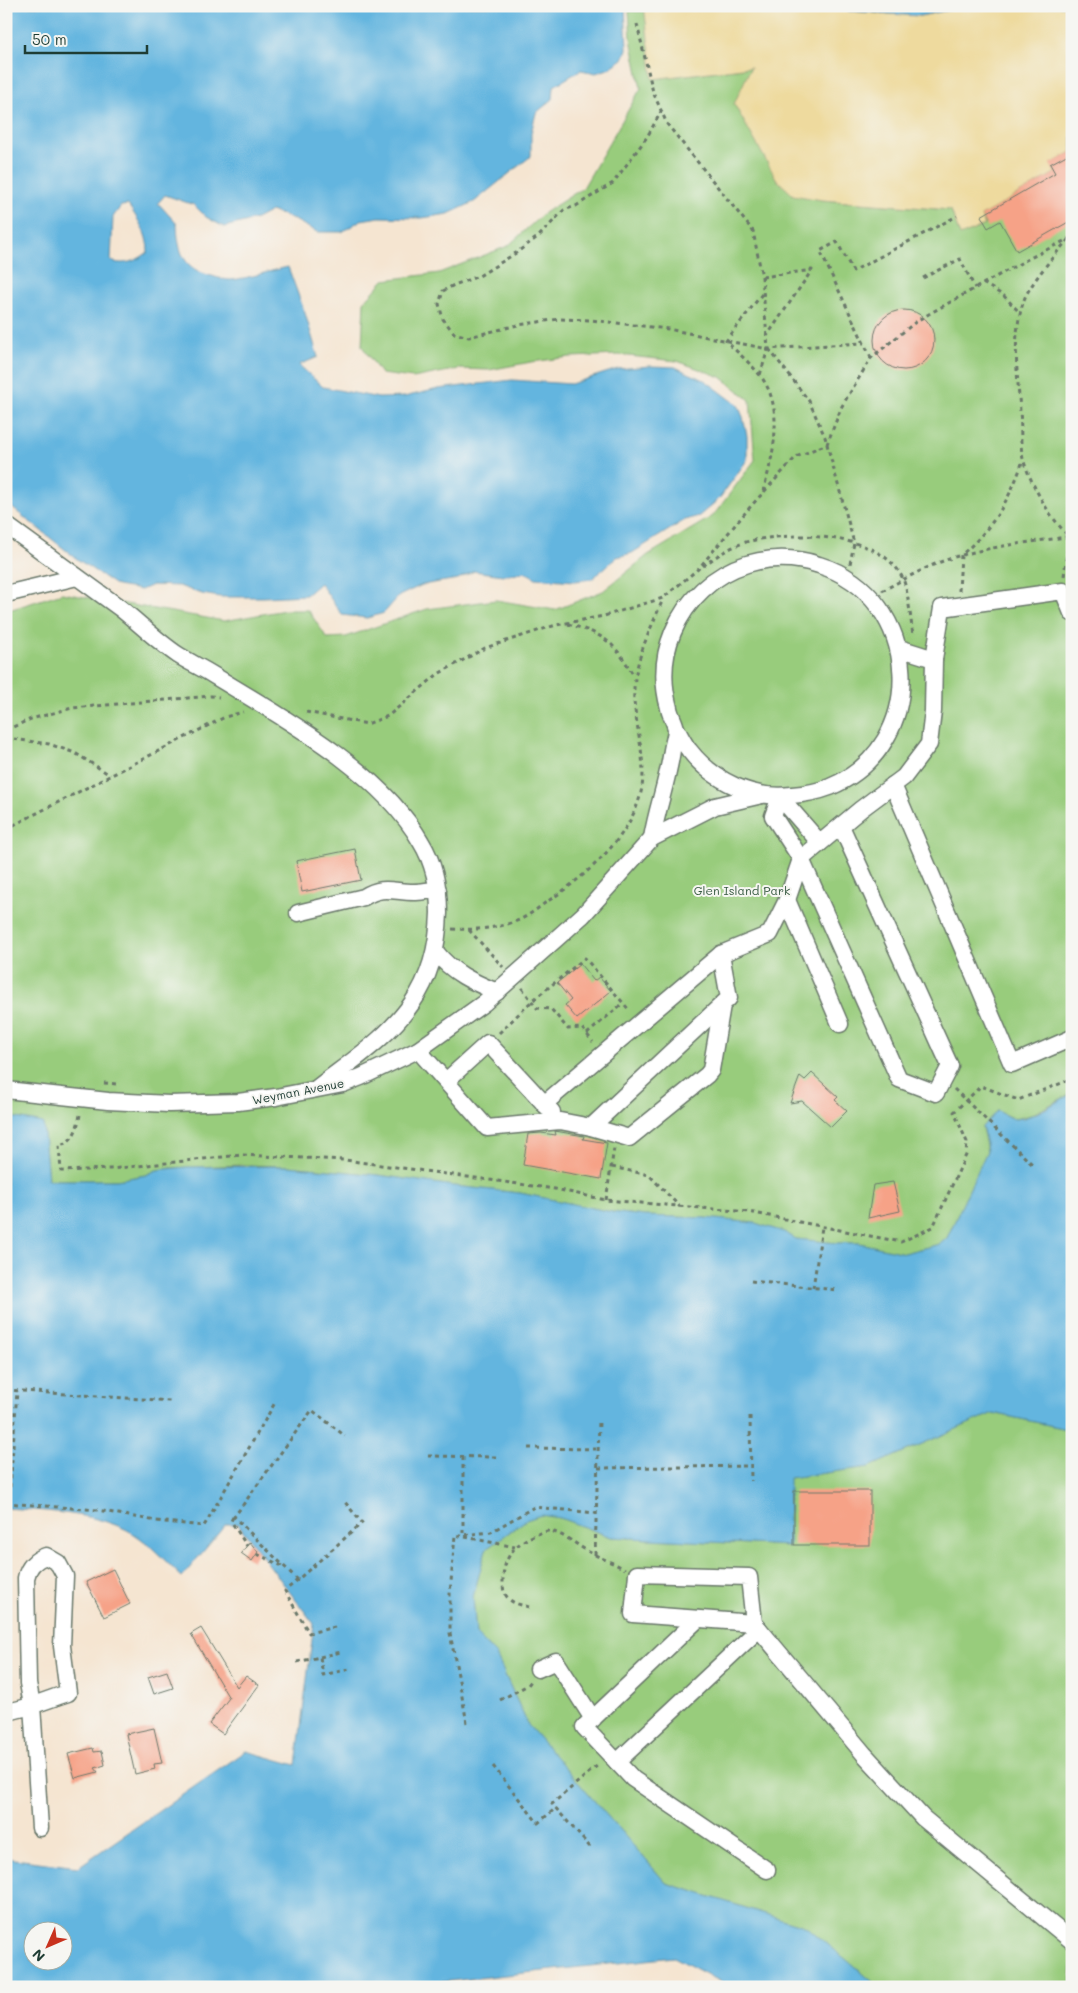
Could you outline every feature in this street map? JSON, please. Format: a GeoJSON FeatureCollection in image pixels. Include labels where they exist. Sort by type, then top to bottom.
{"type":"FeatureCollection","features":[{"type":"Feature","properties":{"kind":"street"},"geometry":{"type":"LineString","coordinates":[[6,525],[78,577],[178,655],[264,706],[350,766],[394,804],[421,842],[429,857],[438,890],[439,913],[435,951],[421,990],[406,1012],[370,1047],[315,1089]]}},
{"type":"Feature","properties":{"kind":"street"},"geometry":{"type":"LineString","coordinates":[[652,838],[715,806],[772,796],[814,792],[830,787],[860,769],[887,737],[898,710],[902,682],[899,648],[884,615],[870,597],[848,578],[830,568],[806,561],[783,558],[758,561],[740,566],[717,578],[706,587],[682,614],[673,632],[666,654],[665,690],[668,708],[676,728],[690,751],[716,776],[747,791],[772,796],[820,843]]}},
{"type":"Feature","properties":{"kind":"street"},"geometry":{"type":"LineString","coordinates":[[6,579],[14,592],[78,577]]}},
{"type":"Feature","properties":{"kind":"street"},"geometry":{"type":"LineString","coordinates":[[544,1104],[721,954],[770,934],[787,900],[800,859],[904,777],[929,744],[933,711],[934,659],[942,608],[1063,591],[1072,613]]}},
{"type":"Feature","properties":{"kind":"street"},"geometry":{"type":"LineString","coordinates":[[899,648],[934,659]]}},
{"type":"Feature","properties":{"kind":"street"},"geometry":{"type":"LineString","coordinates":[[652,838],[655,818],[670,770],[676,728]]}},
{"type":"Feature","properties":{"kind":"street"},"geometry":{"type":"LineString","coordinates":[[893,785],[1012,1064],[1072,1038]]}},
{"type":"Feature","properties":{"kind":"street"},"geometry":{"type":"LineString","coordinates":[[772,796],[772,816],[800,859],[899,1079],[936,1093],[950,1066],[841,826]]}},
{"type":"Feature","properties":{"kind":"street","name":"Weyman Avenue"},"geometry":{"type":"LineString","coordinates":[[6,1090],[108,1101],[169,1104],[238,1102],[342,1084],[361,1077],[418,1050],[498,992],[583,915],[652,838]]}},
{"type":"Feature","properties":{"kind":"street"},"geometry":{"type":"LineString","coordinates":[[298,913],[364,898],[373,892],[385,889],[414,892],[438,890]]}},
{"type":"Feature","properties":{"kind":"street"},"geometry":{"type":"LineString","coordinates":[[414,892],[439,913]]}},
{"type":"Feature","properties":{"kind":"street"},"geometry":{"type":"LineString","coordinates":[[787,900],[840,1024]]}},
{"type":"Feature","properties":{"kind":"street"},"geometry":{"type":"LineString","coordinates":[[435,951],[453,970],[465,978],[498,992]]}},
{"type":"Feature","properties":{"kind":"street"},"geometry":{"type":"LineString","coordinates":[[591,1127],[729,998],[721,954]]}},
{"type":"Feature","properties":{"kind":"street"},"geometry":{"type":"LineString","coordinates":[[418,1050],[487,1128],[560,1121],[591,1127],[629,1138],[708,1075],[711,1070],[722,1005]]}},
{"type":"Feature","properties":{"kind":"street"},"geometry":{"type":"LineString","coordinates":[[446,1081],[488,1043],[560,1121]]}},
{"type":"Feature","properties":{"kind":"street"},"geometry":{"type":"LineString","coordinates":[[6,1712],[32,1705],[68,1692],[62,1646],[66,1576],[58,1563],[46,1556],[40,1558],[31,1567],[26,1578],[28,1683],[32,1705],[40,1828]]}},
{"type":"Feature","properties":{"kind":"street"},"geometry":{"type":"LineString","coordinates":[[757,1626],[633,1614],[636,1574],[749,1577],[757,1626],[864,1754],[923,1818],[1072,1941]]}},
{"type":"Feature","properties":{"kind":"street"},"geometry":{"type":"LineString","coordinates":[[698,1619],[584,1727],[633,1780],[767,1870]]}},
{"type":"Feature","properties":{"kind":"street"},"geometry":{"type":"LineString","coordinates":[[617,1762],[757,1626]]}},
{"type":"Feature","properties":{"kind":"street"},"geometry":{"type":"LineString","coordinates":[[538,1669],[556,1660],[592,1719]]}},
{"type":"Feature","properties":{"kind":"path"},"geometry":{"type":"LineString","coordinates":[[637,24],[653,92],[667,124],[754,231],[762,277],[768,348],[760,375]]}},
{"type":"Feature","properties":{"kind":"path"},"geometry":{"type":"LineString","coordinates":[[662,110],[646,137],[613,183],[576,206],[564,210],[540,236],[479,276],[443,291],[440,304],[443,320],[454,333],[469,337],[518,325],[559,319],[591,320],[668,329],[768,348],[864,343]]}},
{"type":"Feature","properties":{"kind":"path"},"geometry":{"type":"LineString","coordinates":[[872,358],[820,251],[837,242],[853,271],[957,216]]}},
{"type":"Feature","properties":{"kind":"path"},"geometry":{"type":"LineString","coordinates":[[298,711],[366,724],[388,716],[438,674],[485,648],[663,598],[698,569],[796,457],[827,444],[842,406],[872,358],[918,320],[1072,237]]}},
{"type":"Feature","properties":{"kind":"path"},"geometry":{"type":"LineString","coordinates":[[1063,591],[1071,537],[1038,493],[1023,459],[1015,359],[1018,320],[1024,297],[1059,248],[1072,237]]}},
{"type":"Feature","properties":{"kind":"path"},"geometry":{"type":"LineString","coordinates":[[923,278],[960,259],[975,288]]}},
{"type":"Feature","properties":{"kind":"path"},"geometry":{"type":"LineString","coordinates":[[762,277],[812,270],[767,336]]}},
{"type":"Feature","properties":{"kind":"path"},"geometry":{"type":"LineString","coordinates":[[983,284],[1004,296],[1020,313]]}},
{"type":"Feature","properties":{"kind":"path"},"geometry":{"type":"LineString","coordinates":[[726,341],[762,294]]}},
{"type":"Feature","properties":{"kind":"path"},"geometry":{"type":"LineString","coordinates":[[726,341],[760,375],[768,389],[774,411],[775,437],[772,460],[763,493]]}},
{"type":"Feature","properties":{"kind":"path"},"geometry":{"type":"LineString","coordinates":[[768,348],[809,401],[827,444],[854,543],[848,578]]}},
{"type":"Feature","properties":{"kind":"path"},"geometry":{"type":"LineString","coordinates":[[958,606],[961,555],[978,540],[1004,505],[1012,491],[1023,459]]}},
{"type":"Feature","properties":{"kind":"path"},"geometry":{"type":"LineString","coordinates":[[870,597],[932,565],[961,555],[1024,542],[1071,537]]}},
{"type":"Feature","properties":{"kind":"path"},"geometry":{"type":"LineString","coordinates":[[449,929],[491,928],[521,919],[572,886],[622,834],[635,812],[642,787],[642,765],[634,699],[634,677],[638,660],[663,598]]}},
{"type":"Feature","properties":{"kind":"path"},"geometry":{"type":"LineString","coordinates":[[566,624],[592,631],[604,637],[623,656],[634,677]]}},
{"type":"Feature","properties":{"kind":"path"},"geometry":{"type":"LineString","coordinates":[[6,730],[31,719],[72,708],[211,696],[220,698]]}},
{"type":"Feature","properties":{"kind":"path"},"geometry":{"type":"LineString","coordinates":[[6,828],[225,717],[264,706]]}},
{"type":"Feature","properties":{"kind":"path"},"geometry":{"type":"LineString","coordinates":[[6,738],[50,744],[75,754],[110,775]]}},
{"type":"Feature","properties":{"kind":"path"},"geometry":{"type":"LineString","coordinates":[[469,930],[505,969]]}},
{"type":"Feature","properties":{"kind":"path"},"geometry":{"type":"LineString","coordinates":[[488,1043],[532,1001],[585,958],[640,1023]]}},
{"type":"Feature","properties":{"kind":"path"},"geometry":{"type":"LineString","coordinates":[[521,986],[538,1008],[551,1009],[568,1029],[582,1028],[603,1054]]}},
{"type":"Feature","properties":{"kind":"path"},"geometry":{"type":"LineString","coordinates":[[587,1034],[623,1003]]}},
{"type":"Feature","properties":{"kind":"path"},"geometry":{"type":"LineString","coordinates":[[80,1116],[78,1128],[72,1138],[66,1144],[59,1145],[61,1170],[110,1169],[240,1155],[326,1159],[555,1189],[606,1200],[680,1208],[750,1212],[901,1242],[933,1227],[966,1155],[967,1142],[954,1112],[965,1101],[981,1086],[1018,1100],[1072,1079]]}},
{"type":"Feature","properties":{"kind":"path"},"geometry":{"type":"LineString","coordinates":[[97,1082],[127,1084]]}},
{"type":"Feature","properties":{"kind":"path"},"geometry":{"type":"LineString","coordinates":[[965,1101],[1033,1165]]}},
{"type":"Feature","properties":{"kind":"path"},"geometry":{"type":"LineString","coordinates":[[606,1200],[616,1135]]}},
{"type":"Feature","properties":{"kind":"path"},"geometry":{"type":"LineString","coordinates":[[612,1166],[649,1175],[680,1208]]}},
{"type":"Feature","properties":{"kind":"path"},"geometry":{"type":"LineString","coordinates":[[813,1288],[822,1227]]}},
{"type":"Feature","properties":{"kind":"path"},"geometry":{"type":"LineString","coordinates":[[751,1281],[837,1290]]}},
{"type":"Feature","properties":{"kind":"path"},"geometry":{"type":"LineString","coordinates":[[6,1390],[171,1401]]}},
{"type":"Feature","properties":{"kind":"path"},"geometry":{"type":"LineString","coordinates":[[17,1391],[7,1503],[98,1510],[156,1521],[204,1526],[276,1401]]}},
{"type":"Feature","properties":{"kind":"path"},"geometry":{"type":"LineString","coordinates":[[247,1546],[231,1521],[312,1410],[345,1436]]}},
{"type":"Feature","properties":{"kind":"path"},"geometry":{"type":"LineString","coordinates":[[750,1416],[751,1481]]}},
{"type":"Feature","properties":{"kind":"path"},"geometry":{"type":"LineString","coordinates":[[595,1555],[599,1421]]}},
{"type":"Feature","properties":{"kind":"path"},"geometry":{"type":"LineString","coordinates":[[528,1448],[598,1448]]}},
{"type":"Feature","properties":{"kind":"path"},"geometry":{"type":"LineString","coordinates":[[428,1456],[496,1457]]}},
{"type":"Feature","properties":{"kind":"path"},"geometry":{"type":"LineString","coordinates":[[463,1457],[463,1535]]}},
{"type":"Feature","properties":{"kind":"path"},"geometry":{"type":"LineString","coordinates":[[598,1468],[751,1466]]}},
{"type":"Feature","properties":{"kind":"path"},"geometry":{"type":"LineString","coordinates":[[335,1627],[309,1633],[285,1591],[362,1523],[344,1501]]}},
{"type":"Feature","properties":{"kind":"path"},"geometry":{"type":"LineString","coordinates":[[467,1723],[450,1633],[450,1594],[455,1535],[491,1532],[534,1507],[596,1513]]}},
{"type":"Feature","properties":{"kind":"path"},"geometry":{"type":"LineString","coordinates":[[234,1517],[298,1580]]}},
{"type":"Feature","properties":{"kind":"path"},"geometry":{"type":"LineString","coordinates":[[529,1607],[509,1600],[503,1588],[506,1560],[524,1540],[547,1531],[557,1534],[595,1555],[636,1574]]}},
{"type":"Feature","properties":{"kind":"path"},"geometry":{"type":"LineString","coordinates":[[463,1535],[515,1548]]}},
{"type":"Feature","properties":{"kind":"path"},"geometry":{"type":"LineString","coordinates":[[257,1554],[285,1568]]}},
{"type":"Feature","properties":{"kind":"path"},"geometry":{"type":"LineString","coordinates":[[297,1662],[341,1652]]}},
{"type":"Feature","properties":{"kind":"path"},"geometry":{"type":"LineString","coordinates":[[320,1657],[323,1675],[350,1669]]}},
{"type":"Feature","properties":{"kind":"path"},"geometry":{"type":"LineString","coordinates":[[500,1700],[528,1685]]}},
{"type":"Feature","properties":{"kind":"path"},"geometry":{"type":"LineString","coordinates":[[493,1766],[538,1823],[556,1808]]}},
{"type":"Feature","properties":{"kind":"path"},"geometry":{"type":"LineString","coordinates":[[586,1776],[552,1804],[590,1847]]}},
{"type":"Feature","properties":{"kind":"green space","name":"Glen Island Park"},"geometry":{"type":"Polygon","coordinates":[[[629,11],[645,11],[653,79],[751,67],[822,200],[951,210],[960,235],[985,225],[981,216],[1050,164],[1072,152],[1072,1093],[1031,1115],[1014,1119],[997,1111],[982,1127],[987,1151],[947,1238],[940,1244],[904,1253],[859,1243],[796,1239],[784,1232],[755,1223],[705,1218],[644,1216],[612,1212],[520,1193],[288,1166],[242,1165],[170,1168],[157,1170],[146,1175],[117,1180],[48,1180],[43,1123],[6,1116],[6,611],[62,593],[224,621],[285,610],[308,610],[327,638],[346,637],[427,609],[496,600],[555,610],[603,591],[648,555],[713,516],[755,460],[750,400],[721,377],[677,361],[619,355],[570,357],[489,370],[459,369],[413,378],[381,374],[362,346],[364,302],[384,280],[439,273],[508,246],[544,213],[583,188],[641,88],[631,39],[629,11]]]}},
{"type":"Feature","properties":{"kind":"green space"},"geometry":{"type":"Polygon","coordinates":[[[993,1413],[1072,1430],[1072,1987],[879,1987],[807,1927],[666,1883],[528,1725],[496,1655],[476,1634],[473,1597],[486,1549],[526,1520],[541,1515],[560,1518],[611,1537],[789,1546],[788,1478],[869,1467],[993,1413]]]}},
{"type":"Feature","properties":{"kind":"sand"},"geometry":{"type":"Polygon","coordinates":[[[644,6],[835,6],[849,11],[920,16],[968,6],[1072,6],[1072,152],[1051,164],[1055,173],[981,216],[985,225],[960,236],[951,210],[822,200],[793,195],[777,180],[734,104],[751,67],[653,79],[644,6]]]}},
{"type":"Feature","properties":{"kind":"water"},"geometry":{"type":"Polygon","coordinates":[[[6,6],[625,6],[627,49],[623,59],[608,69],[596,73],[581,70],[554,86],[553,99],[536,113],[531,133],[531,156],[474,202],[448,214],[422,218],[379,217],[361,220],[342,232],[317,232],[291,218],[271,211],[256,219],[224,227],[206,217],[194,205],[165,195],[158,203],[177,224],[179,243],[184,258],[194,269],[202,273],[231,280],[288,267],[305,313],[318,357],[299,365],[323,387],[379,398],[404,397],[438,389],[512,380],[571,384],[618,369],[650,366],[675,367],[706,381],[738,405],[747,436],[747,460],[719,499],[699,516],[685,520],[632,553],[617,557],[592,579],[575,581],[536,578],[525,572],[503,575],[474,571],[458,579],[422,585],[399,596],[384,613],[367,618],[342,615],[320,583],[306,595],[264,597],[220,597],[202,594],[179,586],[152,585],[141,590],[117,586],[77,559],[6,503],[6,6]],[[128,205],[121,206],[113,217],[111,261],[130,262],[148,252],[148,245],[139,221],[128,205]]]}},
{"type":"Feature","properties":{"kind":"water"},"geometry":{"type":"Polygon","coordinates":[[[835,6],[968,6],[920,16],[849,11],[835,6]]]}},
{"type":"Feature","properties":{"kind":"water"},"geometry":{"type":"Polygon","coordinates":[[[1072,1094],[1072,1430],[993,1413],[869,1467],[789,1478],[789,1546],[611,1537],[560,1518],[541,1515],[526,1520],[486,1549],[473,1597],[476,1634],[496,1655],[528,1725],[666,1883],[807,1927],[879,1987],[731,1987],[674,1957],[394,1987],[6,1987],[6,1858],[78,1867],[246,1751],[296,1765],[314,1624],[238,1524],[226,1524],[182,1577],[140,1538],[111,1523],[76,1515],[6,1508],[6,1116],[43,1123],[48,1180],[117,1180],[146,1175],[157,1170],[186,1167],[288,1166],[520,1193],[612,1212],[644,1216],[705,1218],[755,1223],[784,1232],[796,1239],[859,1243],[904,1253],[940,1244],[947,1238],[987,1151],[982,1127],[997,1111],[1014,1119],[1037,1113],[1072,1094]]]}},
{"type":"Feature","properties":{"kind":"building"},"geometry":{"type":"Polygon","coordinates":[[[1072,152],[1072,220],[1017,251],[1000,221],[988,228],[981,216],[1055,173],[1050,164],[1072,152]]]}},
{"type":"Feature","properties":{"kind":"building"},"geometry":{"type":"Polygon","coordinates":[[[904,310],[921,315],[929,323],[934,340],[929,357],[921,365],[904,370],[887,365],[879,357],[874,340],[879,323],[887,315],[904,310]]]}},
{"type":"Feature","properties":{"kind":"building"},"geometry":{"type":"Polygon","coordinates":[[[355,849],[361,880],[302,892],[296,861],[355,849]]]}},
{"type":"Feature","properties":{"kind":"building"},"geometry":{"type":"Polygon","coordinates":[[[580,964],[594,981],[599,977],[611,991],[577,1019],[565,1005],[571,1000],[557,983],[580,964]]]}},
{"type":"Feature","properties":{"kind":"building"},"geometry":{"type":"Polygon","coordinates":[[[812,1073],[838,1097],[835,1100],[847,1111],[831,1127],[802,1101],[790,1103],[800,1076],[805,1080],[812,1073]]]}},
{"type":"Feature","properties":{"kind":"building"},"geometry":{"type":"Polygon","coordinates":[[[555,1131],[584,1136],[583,1139],[607,1143],[601,1179],[523,1165],[528,1134],[556,1135],[555,1131]]]}},
{"type":"Feature","properties":{"kind":"building"},"geometry":{"type":"Polygon","coordinates":[[[893,1182],[900,1211],[868,1218],[873,1185],[893,1182]]]}},
{"type":"Feature","properties":{"kind":"building"},"geometry":{"type":"Polygon","coordinates":[[[794,1491],[870,1491],[870,1545],[794,1545],[794,1491]]]}},
{"type":"Feature","properties":{"kind":"building"},"geometry":{"type":"Polygon","coordinates":[[[250,1542],[258,1552],[252,1561],[241,1553],[250,1542]]]}},
{"type":"Feature","properties":{"kind":"building"},"geometry":{"type":"Polygon","coordinates":[[[113,1569],[130,1604],[104,1617],[86,1582],[113,1569]]]}},
{"type":"Feature","properties":{"kind":"building"},"geometry":{"type":"Polygon","coordinates":[[[201,1628],[237,1687],[246,1676],[259,1685],[223,1734],[209,1724],[229,1698],[191,1634],[201,1628]]]}},
{"type":"Feature","properties":{"kind":"building"},"geometry":{"type":"Polygon","coordinates":[[[167,1671],[173,1688],[154,1694],[148,1677],[167,1671]]]}},
{"type":"Feature","properties":{"kind":"building"},"geometry":{"type":"Polygon","coordinates":[[[154,1728],[162,1763],[154,1764],[155,1769],[135,1774],[126,1734],[154,1728]]]}},
{"type":"Feature","properties":{"kind":"building"},"geometry":{"type":"Polygon","coordinates":[[[93,1748],[94,1752],[102,1751],[105,1765],[95,1768],[98,1772],[75,1778],[68,1754],[93,1748]]]}}]}
